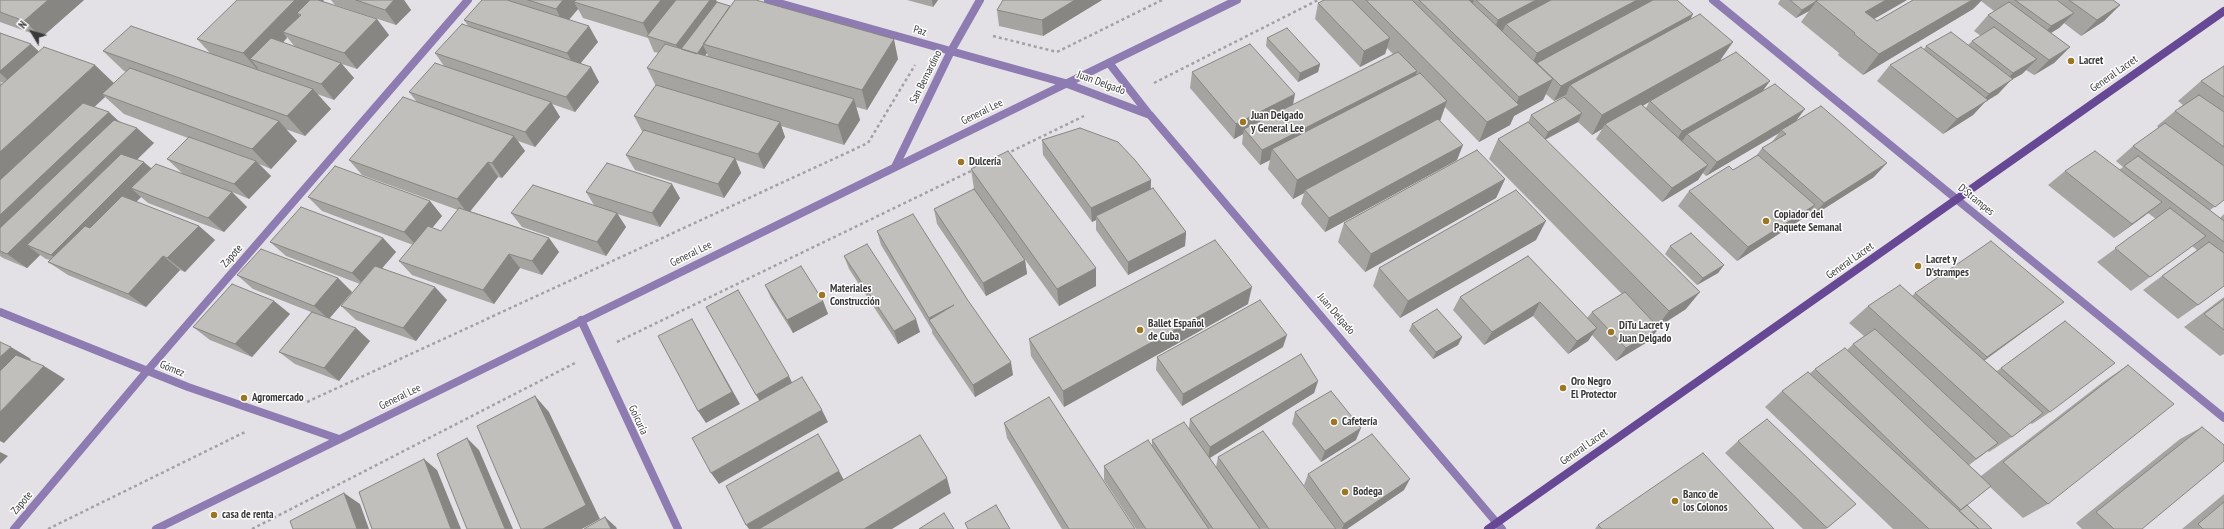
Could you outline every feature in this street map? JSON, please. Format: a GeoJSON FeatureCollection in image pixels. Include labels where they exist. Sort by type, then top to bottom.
{"type":"FeatureCollection","features":[{"type":"Feature","properties":{"kind":"main road","name":"General Lacret"},"geometry":{"type":"LineString","coordinates":[[1488,529],[1500,526],[1957,200],[2224,12]]}},
{"type":"Feature","properties":{"kind":"street","name":"Zapote"},"geometry":{"type":"LineString","coordinates":[[14,529],[147,371],[468,0]]}},
{"type":"Feature","properties":{"kind":"street","name":"Paz"},"geometry":{"type":"LineString","coordinates":[[768,0],[1065,83]]}},
{"type":"Feature","properties":{"kind":"street","name":"San Bernardino"},"geometry":{"type":"LineString","coordinates":[[895,167],[951,51],[980,0]]}},
{"type":"Feature","properties":{"kind":"street","name":"General Lee"},"geometry":{"type":"LineString","coordinates":[[156,529],[1237,0]]}},
{"type":"Feature","properties":{"kind":"street","name":"D'Strampes"},"geometry":{"type":"LineString","coordinates":[[1713,0],[2224,418]]}},
{"type":"Feature","properties":{"kind":"street","name":"Juan Delgado"},"geometry":{"type":"LineString","coordinates":[[1109,63],[1132,94],[1168,137],[1500,526]]}},
{"type":"Feature","properties":{"kind":"street","name":"Juan Delgado"},"geometry":{"type":"LineString","coordinates":[[1065,83],[1116,100],[1150,115]]}},
{"type":"Feature","properties":{"kind":"street","name":"Gómez"},"geometry":{"type":"LineString","coordinates":[[0,312],[147,371],[339,439]]}},
{"type":"Feature","properties":{"kind":"street","name":"Goicuría"},"geometry":{"type":"LineString","coordinates":[[581,320],[678,529]]}},
{"type":"Feature","properties":{"kind":"path"},"geometry":{"type":"LineString","coordinates":[[964,29],[1057,52],[1162,0]]}},
{"type":"Feature","properties":{"kind":"path"},"geometry":{"type":"LineString","coordinates":[[1132,94],[1318,0]]}},
{"type":"Feature","properties":{"kind":"path"},"geometry":{"type":"LineString","coordinates":[[48,529],[274,417],[868,143],[928,44]]}},
{"type":"Feature","properties":{"kind":"path"},"geometry":{"type":"LineString","coordinates":[[1002,156],[1116,100]]}},
{"type":"Feature","properties":{"kind":"path"},"geometry":{"type":"LineString","coordinates":[[252,529],[595,353],[980,166]]}},
{"type":"Feature","properties":{"kind":"building"},"geometry":{"type":"Polygon","coordinates":[[[0,0],[48,0],[24,21],[0,12],[0,0]]]}},
{"type":"Feature","properties":{"kind":"building"},"geometry":{"type":"Polygon","coordinates":[[[237,0],[295,0],[243,53],[197,39],[237,0]]]}},
{"type":"Feature","properties":{"kind":"building"},"geometry":{"type":"Polygon","coordinates":[[[310,0],[318,0],[377,19],[344,53],[283,32],[301,15],[297,13],[310,0]]]}},
{"type":"Feature","properties":{"kind":"building"},"geometry":{"type":"Polygon","coordinates":[[[356,0],[394,0],[385,10],[356,0]]]}},
{"type":"Feature","properties":{"kind":"building"},"geometry":{"type":"Polygon","coordinates":[[[482,0],[507,0],[589,26],[567,53],[464,20],[482,0]]]}},
{"type":"Feature","properties":{"kind":"building"},"geometry":{"type":"Polygon","coordinates":[[[528,0],[563,0],[556,9],[528,0]]]}},
{"type":"Feature","properties":{"kind":"building"},"geometry":{"type":"Polygon","coordinates":[[[576,0],[661,0],[643,23],[574,2],[576,0]]]}},
{"type":"Feature","properties":{"kind":"building"},"geometry":{"type":"Polygon","coordinates":[[[676,0],[710,0],[676,45],[647,36],[676,0]]]}},
{"type":"Feature","properties":{"kind":"building"},"geometry":{"type":"Polygon","coordinates":[[[735,0],[756,0],[894,39],[862,90],[703,44],[735,0]]]}},
{"type":"Feature","properties":{"kind":"building"},"geometry":{"type":"Polygon","coordinates":[[[1003,0],[1075,0],[1042,20],[997,10],[1003,0]]]}},
{"type":"Feature","properties":{"kind":"building"},"geometry":{"type":"Polygon","coordinates":[[[1324,0],[1352,0],[1390,38],[1364,51],[1318,3],[1324,0]]]}},
{"type":"Feature","properties":{"kind":"building"},"geometry":{"type":"Polygon","coordinates":[[[1366,0],[1412,0],[1519,105],[1487,122],[1366,0]]]}},
{"type":"Feature","properties":{"kind":"building"},"geometry":{"type":"Polygon","coordinates":[[[1419,0],[1469,0],[1553,79],[1519,97],[1419,0]]]}},
{"type":"Feature","properties":{"kind":"building"},"geometry":{"type":"Polygon","coordinates":[[[1476,0],[1536,0],[1498,20],[1476,0]]]}},
{"type":"Feature","properties":{"kind":"building"},"geometry":{"type":"Polygon","coordinates":[[[1551,0],[1637,0],[1537,53],[1506,24],[1551,0]]]}},
{"type":"Feature","properties":{"kind":"building"},"geometry":{"type":"Polygon","coordinates":[[[1653,0],[1677,0],[1693,14],[1561,86],[1537,63],[1653,0]]]}},
{"type":"Feature","properties":{"kind":"building"},"geometry":{"type":"Polygon","coordinates":[[[1790,0],[1818,0],[1802,10],[1790,0]]]}},
{"type":"Feature","properties":{"kind":"building"},"geometry":{"type":"Polygon","coordinates":[[[1886,0],[1865,12],[1877,21],[1913,0],[1972,0],[1879,54],[1816,1],[1886,0]]]}},
{"type":"Feature","properties":{"kind":"building"},"geometry":{"type":"Polygon","coordinates":[[[2015,0],[2057,0],[2074,13],[2051,26],[2015,0]]]}},
{"type":"Feature","properties":{"kind":"building"},"geometry":{"type":"Polygon","coordinates":[[[2069,0],[2113,0],[2120,5],[2097,20],[2069,0]]]}},
{"type":"Feature","properties":{"kind":"building"},"geometry":{"type":"Polygon","coordinates":[[[717,2],[730,6],[697,54],[681,49],[717,2]]]}},
{"type":"Feature","properties":{"kind":"building"},"geometry":{"type":"Polygon","coordinates":[[[2009,2],[2070,47],[2049,60],[1988,15],[2009,2]]]}},
{"type":"Feature","properties":{"kind":"building"},"geometry":{"type":"Polygon","coordinates":[[[1700,14],[1733,42],[1602,115],[1570,85],[1700,14]]]}},
{"type":"Feature","properties":{"kind":"building"},"geometry":{"type":"Polygon","coordinates":[[[462,24],[591,67],[566,97],[435,53],[462,24]]]}},
{"type":"Feature","properties":{"kind":"building"},"geometry":{"type":"Polygon","coordinates":[[[131,26],[313,89],[287,116],[103,51],[131,26]]]}},
{"type":"Feature","properties":{"kind":"building"},"geometry":{"type":"Polygon","coordinates":[[[1994,27],[2037,59],[2013,73],[1972,41],[1994,27]]]}},
{"type":"Feature","properties":{"kind":"building"},"geometry":{"type":"Polygon","coordinates":[[[1287,28],[1320,64],[1300,73],[1267,38],[1287,28]]]}},
{"type":"Feature","properties":{"kind":"building"},"geometry":{"type":"Polygon","coordinates":[[[1951,32],[2013,79],[1989,94],[1926,46],[1951,32]]]}},
{"type":"Feature","properties":{"kind":"building"},"geometry":{"type":"Polygon","coordinates":[[[0,33],[31,44],[0,71],[0,33]]]}},
{"type":"Feature","properties":{"kind":"building"},"geometry":{"type":"Polygon","coordinates":[[[271,38],[341,63],[321,84],[250,59],[271,38]]]}},
{"type":"Feature","properties":{"kind":"building"},"geometry":{"type":"Polygon","coordinates":[[[665,44],[854,99],[838,125],[647,68],[665,44]]]}},
{"type":"Feature","properties":{"kind":"building"},"geometry":{"type":"Polygon","coordinates":[[[1250,44],[1295,94],[1236,124],[1192,72],[1250,44]]]}},
{"type":"Feature","properties":{"kind":"building"},"geometry":{"type":"Polygon","coordinates":[[[44,47],[95,65],[0,152],[0,86],[44,47]]]}},
{"type":"Feature","properties":{"kind":"building"},"geometry":{"type":"Polygon","coordinates":[[[1921,47],[1988,100],[1957,119],[1890,65],[1921,47]]]}},
{"type":"Feature","properties":{"kind":"building"},"geometry":{"type":"Polygon","coordinates":[[[1398,52],[1417,71],[1262,150],[1244,129],[1398,52]]]}},
{"type":"Feature","properties":{"kind":"building"},"geometry":{"type":"Polygon","coordinates":[[[1736,52],[1770,81],[1682,131],[1650,101],[1736,52]]]}},
{"type":"Feature","properties":{"kind":"building"},"geometry":{"type":"Polygon","coordinates":[[[435,63],[551,102],[525,132],[409,92],[435,63]]]}},
{"type":"Feature","properties":{"kind":"building"},"geometry":{"type":"Polygon","coordinates":[[[2224,66],[2224,97],[2201,81],[2224,66]]]}},
{"type":"Feature","properties":{"kind":"building"},"geometry":{"type":"Polygon","coordinates":[[[130,68],[279,121],[252,149],[102,94],[130,68]]]}},
{"type":"Feature","properties":{"kind":"building"},"geometry":{"type":"Polygon","coordinates":[[[1420,73],[1447,101],[1297,180],[1272,149],[1420,73]]]}},
{"type":"Feature","properties":{"kind":"building"},"geometry":{"type":"Polygon","coordinates":[[[1775,84],[1805,109],[1717,162],[1687,134],[1775,84]]]}},
{"type":"Feature","properties":{"kind":"building"},"geometry":{"type":"Polygon","coordinates":[[[656,85],[780,122],[758,154],[634,116],[656,85]]]}},
{"type":"Feature","properties":{"kind":"building"},"geometry":{"type":"Polygon","coordinates":[[[2199,95],[2224,112],[2224,147],[2175,111],[2199,95]]]}},
{"type":"Feature","properties":{"kind":"building"},"geometry":{"type":"Polygon","coordinates":[[[403,97],[514,136],[492,163],[488,162],[457,199],[349,160],[403,97]]]}},
{"type":"Feature","properties":{"kind":"building"},"geometry":{"type":"Polygon","coordinates":[[[1564,97],[1582,113],[1548,132],[1531,115],[1564,97]]]}},
{"type":"Feature","properties":{"kind":"building"},"geometry":{"type":"Polygon","coordinates":[[[83,103],[109,112],[0,215],[0,180],[83,103]]]}},
{"type":"Feature","properties":{"kind":"building"},"geometry":{"type":"Polygon","coordinates":[[[1641,104],[1708,165],[1672,188],[1605,124],[1641,104]]]}},
{"type":"Feature","properties":{"kind":"building"},"geometry":{"type":"Polygon","coordinates":[[[1821,106],[1887,163],[1824,203],[1762,148],[1786,134],[1781,130],[1821,106]]]}},
{"type":"Feature","properties":{"kind":"building"},"geometry":{"type":"Polygon","coordinates":[[[1438,119],[1463,145],[1329,218],[1305,190],[1438,119]]]}},
{"type":"Feature","properties":{"kind":"building"},"geometry":{"type":"Polygon","coordinates":[[[114,120],[137,128],[7,254],[0,251],[0,228],[114,120]]]}},
{"type":"Feature","properties":{"kind":"building"},"geometry":{"type":"Polygon","coordinates":[[[1528,122],[1700,292],[1669,311],[1498,139],[1528,122]]]}},
{"type":"Feature","properties":{"kind":"building"},"geometry":{"type":"Polygon","coordinates":[[[2165,123],[2224,166],[2224,200],[2215,207],[2133,146],[2165,123]]]}},
{"type":"Feature","properties":{"kind":"building"},"geometry":{"type":"Polygon","coordinates":[[[1080,128],[1118,142],[1151,180],[1091,208],[1042,140],[1080,128]]]}},
{"type":"Feature","properties":{"kind":"building"},"geometry":{"type":"Polygon","coordinates":[[[644,130],[735,158],[718,184],[626,155],[644,130]]]}},
{"type":"Feature","properties":{"kind":"building"},"geometry":{"type":"Polygon","coordinates":[[[189,137],[256,161],[234,184],[167,159],[189,137]]]}},
{"type":"Feature","properties":{"kind":"building"},"geometry":{"type":"Polygon","coordinates":[[[1477,150],[1505,179],[1371,254],[1344,223],[1477,150]]]}},
{"type":"Feature","properties":{"kind":"building"},"geometry":{"type":"Polygon","coordinates":[[[1008,151],[1096,268],[1057,289],[971,169],[1008,151]]]}},
{"type":"Feature","properties":{"kind":"building"},"geometry":{"type":"Polygon","coordinates":[[[2095,151],[2162,202],[2132,224],[2065,171],[2095,151]]]}},
{"type":"Feature","properties":{"kind":"building"},"geometry":{"type":"Polygon","coordinates":[[[121,154],[144,162],[51,255],[27,245],[121,154]]]}},
{"type":"Feature","properties":{"kind":"building"},"geometry":{"type":"Polygon","coordinates":[[[1758,155],[1815,205],[1748,247],[1689,191],[1729,166],[1733,170],[1758,155]]]}},
{"type":"Feature","properties":{"kind":"building"},"geometry":{"type":"Polygon","coordinates":[[[2138,156],[2224,221],[2224,242],[2124,166],[2138,156]]]}},
{"type":"Feature","properties":{"kind":"building"},"geometry":{"type":"Polygon","coordinates":[[[607,163],[672,184],[652,213],[586,192],[607,163]]]}},
{"type":"Feature","properties":{"kind":"building"},"geometry":{"type":"Polygon","coordinates":[[[156,164],[232,192],[208,218],[131,188],[156,164]]]}},
{"type":"Feature","properties":{"kind":"building"},"geometry":{"type":"Polygon","coordinates":[[[335,166],[430,201],[404,232],[308,197],[335,166]]]}},
{"type":"Feature","properties":{"kind":"building"},"geometry":{"type":"Polygon","coordinates":[[[533,185],[617,213],[597,242],[511,213],[533,185]]]}},
{"type":"Feature","properties":{"kind":"building"},"geometry":{"type":"Polygon","coordinates":[[[1153,188],[1186,232],[1128,262],[1096,216],[1153,188]]]}},
{"type":"Feature","properties":{"kind":"building"},"geometry":{"type":"Polygon","coordinates":[[[974,189],[1025,260],[983,283],[934,209],[974,189]]]}},
{"type":"Feature","properties":{"kind":"building"},"geometry":{"type":"Polygon","coordinates":[[[1516,190],[1546,221],[1408,301],[1379,268],[1516,190]]]}},
{"type":"Feature","properties":{"kind":"building"},"geometry":{"type":"Polygon","coordinates":[[[122,196],[199,226],[167,258],[163,256],[128,294],[48,262],[85,226],[90,228],[122,196]]]}},
{"type":"Feature","properties":{"kind":"building"},"geometry":{"type":"Polygon","coordinates":[[[301,207],[383,238],[352,273],[270,242],[301,207]]]}},
{"type":"Feature","properties":{"kind":"building"},"geometry":{"type":"Polygon","coordinates":[[[459,208],[549,238],[532,261],[509,254],[483,290],[399,261],[428,226],[441,231],[459,208]]]}},
{"type":"Feature","properties":{"kind":"building"},"geometry":{"type":"Polygon","coordinates":[[[2170,208],[2206,236],[2150,277],[2115,248],[2170,208]]]}},
{"type":"Feature","properties":{"kind":"building"},"geometry":{"type":"Polygon","coordinates":[[[913,214],[967,299],[1011,362],[973,385],[929,320],[954,305],[929,318],[877,231],[913,214]]]}},
{"type":"Feature","properties":{"kind":"building"},"geometry":{"type":"Polygon","coordinates":[[[1691,233],[1724,265],[1703,278],[1670,246],[1691,233]]]}},
{"type":"Feature","properties":{"kind":"building","name":"Ballet Español de Cuba"},"geometry":{"type":"Polygon","coordinates":[[[1215,240],[1252,287],[1063,391],[1029,339],[1215,240]]]}},
{"type":"Feature","properties":{"kind":"building"},"geometry":{"type":"Polygon","coordinates":[[[1991,241],[2064,302],[1987,357],[1915,293],[1991,241]]]}},
{"type":"Feature","properties":{"kind":"building"},"geometry":{"type":"Polygon","coordinates":[[[2209,242],[2224,253],[2224,286],[2198,305],[2162,276],[2209,242]]]}},
{"type":"Feature","properties":{"kind":"building"},"geometry":{"type":"Polygon","coordinates":[[[867,244],[916,319],[894,331],[844,256],[867,244]]]}},
{"type":"Feature","properties":{"kind":"building"},"geometry":{"type":"Polygon","coordinates":[[[261,249],[338,278],[314,306],[237,275],[261,249]]]}},
{"type":"Feature","properties":{"kind":"building"},"geometry":{"type":"Polygon","coordinates":[[[1528,256],[1597,328],[1577,341],[1540,302],[1492,332],[1460,297],[1528,256]]]}},
{"type":"Feature","properties":{"kind":"building"},"geometry":{"type":"Polygon","coordinates":[[[375,266],[435,287],[403,328],[341,306],[375,266]]]}},
{"type":"Feature","properties":{"kind":"building"},"geometry":{"type":"Polygon","coordinates":[[[801,266],[823,301],[787,320],[765,285],[801,266]]]}},
{"type":"Feature","properties":{"kind":"building"},"geometry":{"type":"Polygon","coordinates":[[[232,284],[274,301],[235,344],[193,327],[232,284]]]}},
{"type":"Feature","properties":{"kind":"building"},"geometry":{"type":"Polygon","coordinates":[[[1900,285],[2043,413],[2012,437],[1868,306],[1900,285]]]}},
{"type":"Feature","properties":{"kind":"building"},"geometry":{"type":"Polygon","coordinates":[[[738,290],[789,376],[756,395],[706,307],[738,290]]]}},
{"type":"Feature","properties":{"kind":"building"},"geometry":{"type":"Polygon","coordinates":[[[1625,292],[1659,328],[1626,348],[1592,312],[1625,292]]]}},
{"type":"Feature","properties":{"kind":"building"},"geometry":{"type":"Polygon","coordinates":[[[2224,299],[2224,330],[2204,314],[2224,299]]]}},
{"type":"Feature","properties":{"kind":"building"},"geometry":{"type":"Polygon","coordinates":[[[1260,300],[1287,335],[1183,394],[1157,357],[1260,300]]]}},
{"type":"Feature","properties":{"kind":"building"},"geometry":{"type":"Polygon","coordinates":[[[1437,309],[1462,337],[1436,352],[1412,324],[1437,309]]]}},
{"type":"Feature","properties":{"kind":"building"},"geometry":{"type":"Polygon","coordinates":[[[312,312],[356,328],[324,368],[279,352],[312,312]]]}},
{"type":"Feature","properties":{"kind":"building"},"geometry":{"type":"Polygon","coordinates":[[[692,319],[732,392],[698,411],[658,336],[692,319]]]}},
{"type":"Feature","properties":{"kind":"building"},"geometry":{"type":"Polygon","coordinates":[[[2065,321],[2115,363],[2050,412],[2001,368],[2065,321]]]}},
{"type":"Feature","properties":{"kind":"building"},"geometry":{"type":"Polygon","coordinates":[[[1875,329],[1998,443],[1976,459],[1853,344],[1875,329]]]}},
{"type":"Feature","properties":{"kind":"building"},"geometry":{"type":"Polygon","coordinates":[[[0,342],[11,347],[0,357],[0,342]]]}},
{"type":"Feature","properties":{"kind":"building"},"geometry":{"type":"Polygon","coordinates":[[[1845,348],[1991,486],[1961,510],[1815,369],[1845,348]]]}},
{"type":"Feature","properties":{"kind":"building"},"geometry":{"type":"Polygon","coordinates":[[[1301,354],[1318,381],[1210,447],[1190,419],[1301,354]]]}},
{"type":"Feature","properties":{"kind":"building"},"geometry":{"type":"Polygon","coordinates":[[[16,355],[44,366],[0,412],[0,371],[16,355]]]}},
{"type":"Feature","properties":{"kind":"building"},"geometry":{"type":"Polygon","coordinates":[[[2128,365],[2174,404],[2048,504],[2003,462],[2128,365]]]}},
{"type":"Feature","properties":{"kind":"building"},"geometry":{"type":"Polygon","coordinates":[[[1808,372],[1979,529],[1929,529],[1782,391],[1808,372]]]}},
{"type":"Feature","properties":{"kind":"building"},"geometry":{"type":"Polygon","coordinates":[[[802,377],[822,410],[711,473],[692,438],[802,377]]]}},
{"type":"Feature","properties":{"kind":"building"},"geometry":{"type":"Polygon","coordinates":[[[1331,391],[1361,428],[1325,451],[1295,412],[1331,391]]]}},
{"type":"Feature","properties":{"kind":"building"},"geometry":{"type":"Polygon","coordinates":[[[535,396],[586,505],[543,529],[521,529],[477,426],[535,396]]]}},
{"type":"Feature","properties":{"kind":"building"},"geometry":{"type":"Polygon","coordinates":[[[1049,397],[1135,529],[1069,529],[1004,423],[1049,397]]]}},
{"type":"Feature","properties":{"kind":"building"},"geometry":{"type":"Polygon","coordinates":[[[1767,419],[1856,504],[1827,528],[1738,441],[1767,419]]]}},
{"type":"Feature","properties":{"kind":"building"},"geometry":{"type":"Polygon","coordinates":[[[1184,422],[1260,529],[1213,529],[1152,440],[1184,422]]]}},
{"type":"Feature","properties":{"kind":"building"},"geometry":{"type":"Polygon","coordinates":[[[2202,427],[2224,445],[2224,461],[2142,529],[2114,529],[2096,512],[2202,427]]]}},
{"type":"Feature","properties":{"kind":"building"},"geometry":{"type":"Polygon","coordinates":[[[1263,431],[1336,529],[1269,529],[1218,457],[1263,431]]]}},
{"type":"Feature","properties":{"kind":"building"},"geometry":{"type":"Polygon","coordinates":[[[818,434],[839,471],[746,525],[726,486],[818,434]]]}},
{"type":"Feature","properties":{"kind":"building"},"geometry":{"type":"Polygon","coordinates":[[[1372,434],[1410,479],[1344,524],[1308,474],[1372,434]]]}},
{"type":"Feature","properties":{"kind":"building"},"geometry":{"type":"Polygon","coordinates":[[[920,435],[947,478],[864,529],[759,529],[920,435]]]}},
{"type":"Feature","properties":{"kind":"building"},"geometry":{"type":"Polygon","coordinates":[[[467,438],[505,529],[467,529],[437,454],[467,438]]]}},
{"type":"Feature","properties":{"kind":"building"},"geometry":{"type":"Polygon","coordinates":[[[1148,440],[1209,529],[1146,529],[1104,466],[1148,440]]]}},
{"type":"Feature","properties":{"kind":"building"},"geometry":{"type":"Polygon","coordinates":[[[1703,453],[1774,529],[1602,529],[1598,525],[1703,453]]]}},
{"type":"Feature","properties":{"kind":"building"},"geometry":{"type":"Polygon","coordinates":[[[424,459],[451,529],[372,529],[359,492],[424,459]]]}},
{"type":"Feature","properties":{"kind":"building"},"geometry":{"type":"Polygon","coordinates":[[[344,493],[357,529],[293,529],[290,521],[344,493]]]}},
{"type":"Feature","properties":{"kind":"building"},"geometry":{"type":"Polygon","coordinates":[[[2224,502],[2224,529],[2203,529],[2198,524],[2224,502]]]}},
{"type":"Feature","properties":{"kind":"building"},"geometry":{"type":"Polygon","coordinates":[[[996,505],[1010,529],[968,529],[965,523],[996,505]]]}},
{"type":"Feature","properties":{"kind":"building"},"geometry":{"type":"Polygon","coordinates":[[[1967,505],[1992,529],[1979,529],[1959,511],[1967,505]]]}},
{"type":"Feature","properties":{"kind":"building"},"geometry":{"type":"Polygon","coordinates":[[[944,513],[954,529],[919,529],[944,513]]]}},
{"type":"Feature","properties":{"kind":"building"},"geometry":{"type":"Polygon","coordinates":[[[605,517],[611,529],[584,529],[605,517]]]}},
{"type":"Feature","properties":{"kind":"place","name":"Lacret"},"geometry":{"type":"Point","coordinates":[2071,61]}},
{"type":"Feature","properties":{"kind":"place","name":"Juan Delgado y General Lee"},"geometry":{"type":"Point","coordinates":[1243,122]}},
{"type":"Feature","properties":{"kind":"place","name":"Dulcería"},"geometry":{"type":"Point","coordinates":[961,162]}},
{"type":"Feature","properties":{"kind":"place","name":"Copiador del Paquete Semanal"},"geometry":{"type":"Point","coordinates":[1766,221]}},
{"type":"Feature","properties":{"kind":"place","name":"Lacret y D'strampes"},"geometry":{"type":"Point","coordinates":[1918,266]}},
{"type":"Feature","properties":{"kind":"place","name":"Materiales Construcción"},"geometry":{"type":"Point","coordinates":[822,295]}},
{"type":"Feature","properties":{"kind":"place","name":"Ballet Español de Cuba"},"geometry":{"type":"Point","coordinates":[1140,330]}},
{"type":"Feature","properties":{"kind":"place","name":"DiTu Lacret y Juan Delgado"},"geometry":{"type":"Point","coordinates":[1611,332]}},
{"type":"Feature","properties":{"kind":"place","name":"Oro Negro El Protector"},"geometry":{"type":"Point","coordinates":[1563,388]}},
{"type":"Feature","properties":{"kind":"place","name":"Agromercado"},"geometry":{"type":"Point","coordinates":[244,398]}},
{"type":"Feature","properties":{"kind":"place","name":"Cafetería"},"geometry":{"type":"Point","coordinates":[1334,422]}},
{"type":"Feature","properties":{"kind":"place","name":"Bodega"},"geometry":{"type":"Point","coordinates":[1345,492]}},
{"type":"Feature","properties":{"kind":"place","name":"Banco de los Colonos"},"geometry":{"type":"Point","coordinates":[1675,501]}},
{"type":"Feature","properties":{"kind":"place","name":"casa de renta"},"geometry":{"type":"Point","coordinates":[214,515]}}]}
